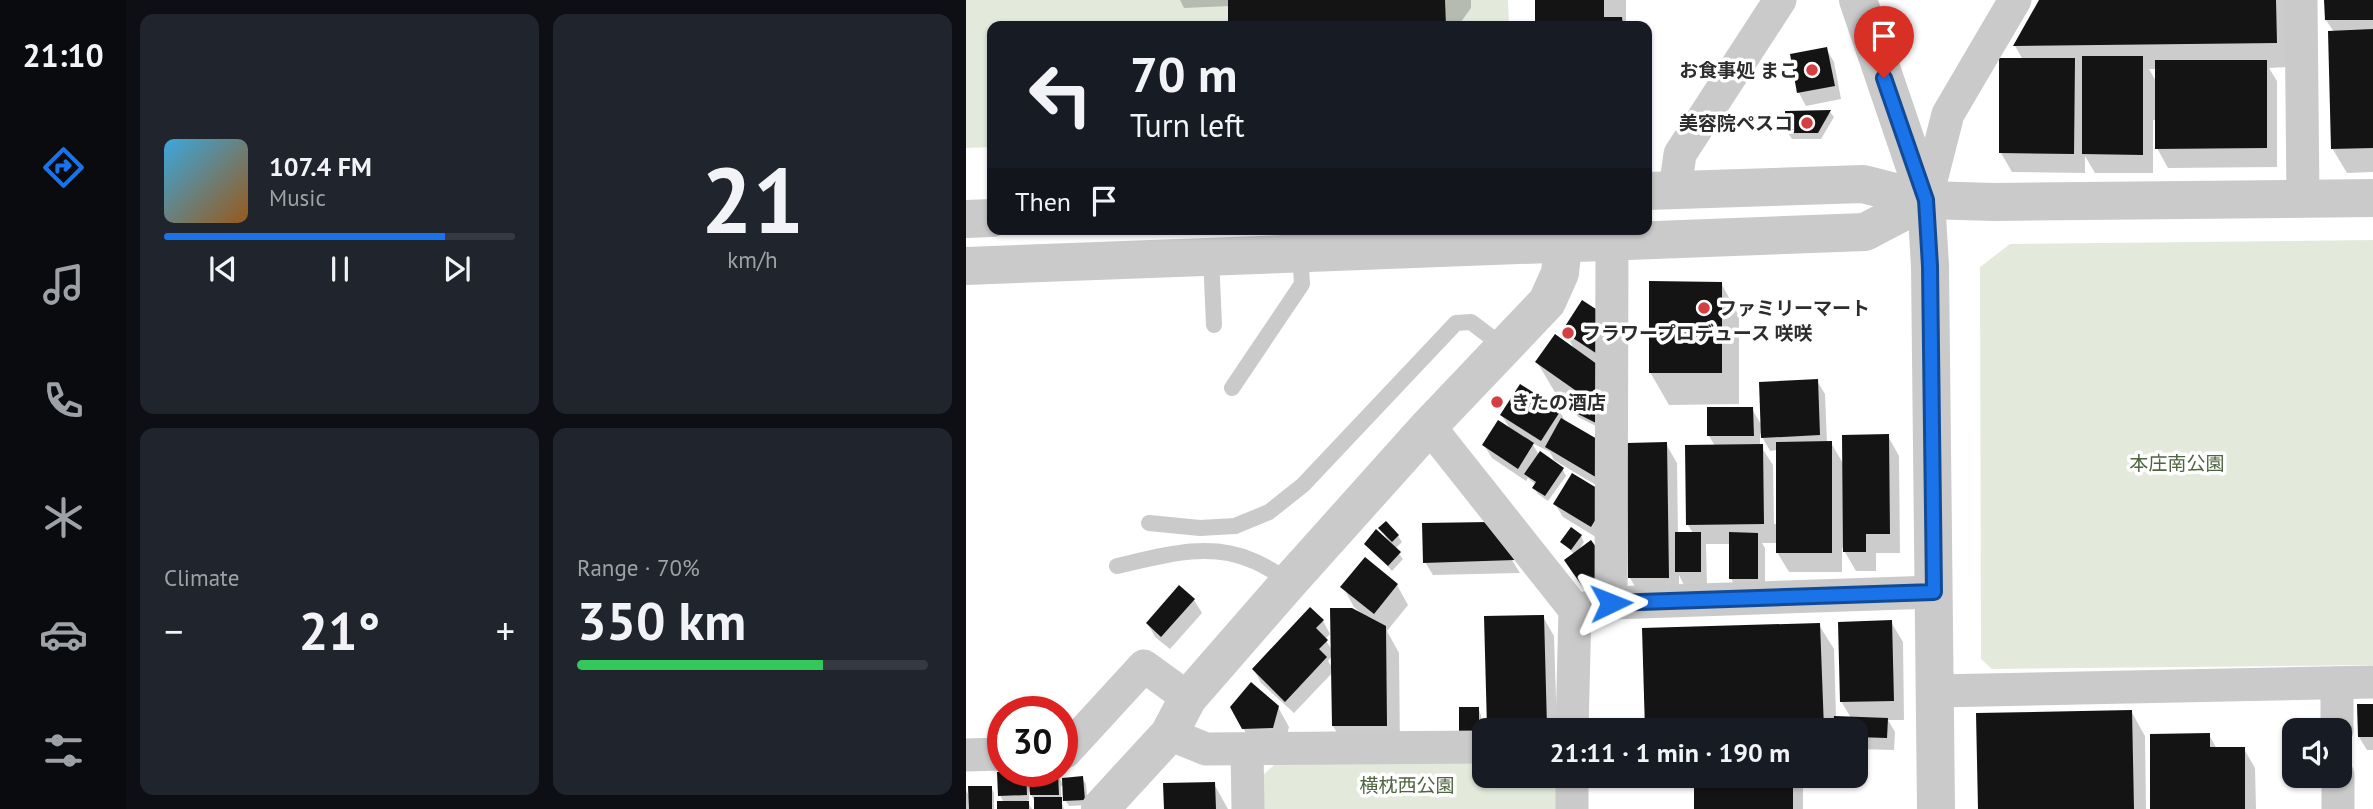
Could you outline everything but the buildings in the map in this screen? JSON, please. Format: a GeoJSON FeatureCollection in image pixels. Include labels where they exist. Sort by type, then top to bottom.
{"type":"FeatureCollection","features":[{"type":"Feature","properties":{"kind":"street"},"geometry":{"type":"LineString","coordinates":[[1661,190],[1681,154],[1780,0]]}},
{"type":"Feature","properties":{"kind":"street"},"geometry":{"type":"LineString","coordinates":[[1858,0],[1926,200],[1930,266],[1936,809]]}},
{"type":"Feature","properties":{"kind":"street"},"geometry":{"type":"LineString","coordinates":[[966,266],[1865,232],[1926,200],[1948,114],[2015,0]]}},
{"type":"Feature","properties":{"kind":"street"},"geometry":{"type":"LineString","coordinates":[[2301,0],[2303,198]]}},
{"type":"Feature","properties":{"kind":"street"},"geometry":{"type":"LineString","coordinates":[[1661,190],[1863,184],[1926,200],[1995,202],[2373,198]]}},
{"type":"Feature","properties":{"kind":"street"},"geometry":{"type":"LineString","coordinates":[[966,219],[987,218]]}},
{"type":"Feature","properties":{"kind":"street"},"geometry":{"type":"LineString","coordinates":[[1611,603],[1612,242]]}},
{"type":"Feature","properties":{"kind":"street"},"geometry":{"type":"LineString","coordinates":[[1100,809],[1169,734],[1188,698],[1290,581],[1429,426],[1546,302],[1560,273],[1563,244]]}},
{"type":"Feature","properties":{"kind":"street"},"geometry":{"type":"LineString","coordinates":[[1429,426],[1575,610],[1572,718]]}},
{"type":"Feature","properties":{"kind":"street"},"geometry":{"type":"LineString","coordinates":[[1575,610],[1611,603],[1934,592]]}},
{"type":"Feature","properties":{"kind":"street"},"geometry":{"type":"LineString","coordinates":[[1078,738],[1144,666],[1188,698]]}},
{"type":"Feature","properties":{"kind":"street"},"geometry":{"type":"LineString","coordinates":[[1936,691],[2373,682]]}},
{"type":"Feature","properties":{"kind":"street"},"geometry":{"type":"LineString","coordinates":[[2337,683],[2337,718]]}},
{"type":"Feature","properties":{"kind":"street"},"geometry":{"type":"LineString","coordinates":[[1169,734],[1206,749],[1472,747]]}},
{"type":"Feature","properties":{"kind":"street"},"geometry":{"type":"LineString","coordinates":[[1247,750],[1248,809]]}},
{"type":"Feature","properties":{"kind":"street"},"geometry":{"type":"LineString","coordinates":[[966,755],[987,754]]}},
{"type":"Feature","properties":{"kind":"street"},"geometry":{"type":"LineString","coordinates":[[1572,788],[1572,809]]}},
{"type":"Feature","properties":{"kind":"street"},"geometry":{"type":"LineString","coordinates":[[2338,788],[2338,809]]}},
{"type":"Feature","properties":{"kind":"lane"},"geometry":{"type":"LineString","coordinates":[[1232,388],[1302,284],[1300,253]]}},
{"type":"Feature","properties":{"kind":"lane"},"geometry":{"type":"LineString","coordinates":[[1211,257],[1214,325]]}},
{"type":"Feature","properties":{"kind":"lane"},"geometry":{"type":"LineString","coordinates":[[1149,523],[1200,528],[1235,526],[1269,512],[1303,485],[1456,323],[1471,322],[1504,347]]}},
{"type":"Feature","properties":{"kind":"lane"},"geometry":{"type":"LineString","coordinates":[[1117,566],[1173,552],[1213,551],[1250,559],[1290,581]]}},
{"type":"Feature","properties":{"kind":"green space"},"geometry":{"type":"Polygon","coordinates":[[[966,0],[1508,0],[1509,21],[987,21],[987,147],[966,148],[966,0]]]}},
{"type":"Feature","properties":{"kind":"green space","name":"本庄南公園"},"geometry":{"type":"Polygon","coordinates":[[[2373,240],[2373,665],[1992,669],[1981,659],[1980,267],[2010,244],[2373,240]]]}},
{"type":"Feature","properties":{"kind":"green space","name":"横枕西公園"},"geometry":{"type":"Polygon","coordinates":[[[1472,760],[1472,788],[1559,788],[1559,809],[1255,809],[1255,783],[1276,763],[1472,760]]]}},
{"type":"Feature","properties":{"kind":"place","name":"お食事処 まこ"},"geometry":{"type":"Point","coordinates":[1812,70]}},
{"type":"Feature","properties":{"kind":"place","name":"美容院ぺスコ"},"geometry":{"type":"Point","coordinates":[1807,123]}},
{"type":"Feature","properties":{"kind":"place","name":"ファミリーマート"},"geometry":{"type":"Point","coordinates":[1704,308]}},
{"type":"Feature","properties":{"kind":"place","name":"フラワープロデュース 咲咲"},"geometry":{"type":"Point","coordinates":[1568,333]}},
{"type":"Feature","properties":{"kind":"place","name":"きたの酒店"},"geometry":{"type":"Point","coordinates":[1497,402]}},
{"type":"Feature","properties":{"kind":"route"},"geometry":{"type":"LineString","coordinates":[[1611,603],[1934,592],[1930,266],[1926,200],[1884,78]]}}]}
